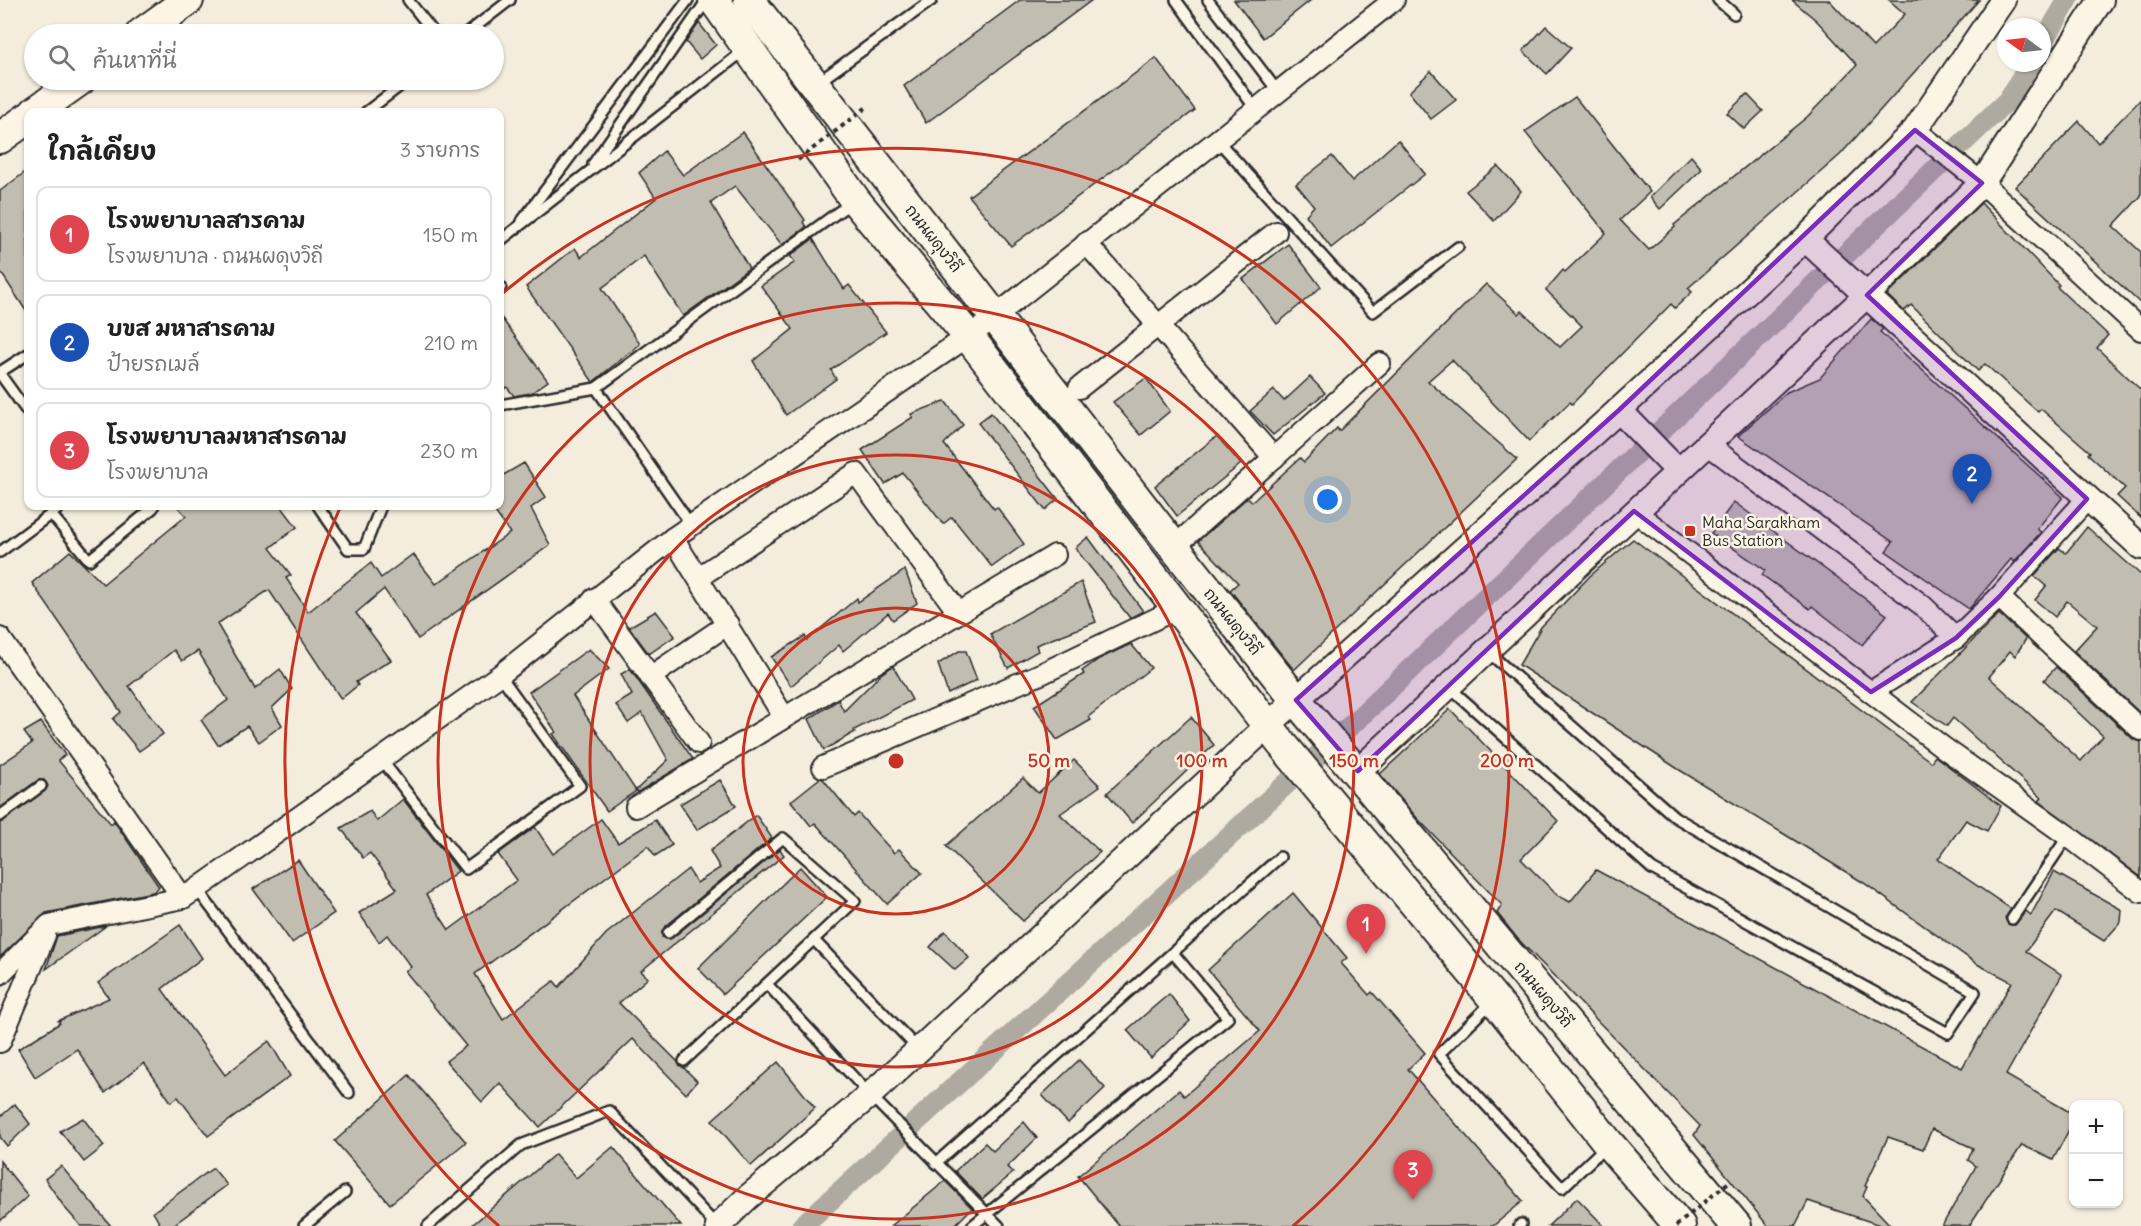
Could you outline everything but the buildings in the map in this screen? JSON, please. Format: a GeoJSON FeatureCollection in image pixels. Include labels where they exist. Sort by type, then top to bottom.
{"type":"FeatureCollection","features":[{"type":"Feature","properties":{"kind":"main road"},"geometry":{"type":"LineString","coordinates":[[155,24],[188,0]]}},
{"type":"Feature","properties":{"kind":"main road"},"geometry":{"type":"LineString","coordinates":[[714,0],[749,46],[855,200],[969,337],[1275,735],[1678,1226]]}},
{"type":"Feature","properties":{"kind":"main road","name":"ถนนผดุงวิถี"},"geometry":{"type":"LineString","coordinates":[[749,0],[1174,547],[1304,709],[1736,1226]]}},
{"type":"Feature","properties":{"kind":"main road"},"geometry":{"type":"LineString","coordinates":[[41,108],[66,90]]}},
{"type":"Feature","properties":{"kind":"main road"},"geometry":{"type":"LineString","coordinates":[[0,138],[24,121]]}},
{"type":"Feature","properties":{"kind":"street"},"geometry":{"type":"LineString","coordinates":[[0,974],[49,925],[190,893],[500,675],[691,525],[969,337],[1257,111],[1394,0]]}},
{"type":"Feature","properties":{"kind":"street"},"geometry":{"type":"LineString","coordinates":[[717,1226],[747,1198],[876,1102],[918,1050],[1304,709],[1619,410],[1805,239],[1915,130],[2003,0]]}},
{"type":"Feature","properties":{"kind":"street"},"geometry":{"type":"LineString","coordinates":[[1350,762],[1449,687],[1677,470],[1867,295],[1982,183],[2101,0]]}},
{"type":"Feature","properties":{"kind":"street"},"geometry":{"type":"LineString","coordinates":[[1915,130],[1982,183],[2141,330]]}},
{"type":"Feature","properties":{"kind":"street"},"geometry":{"type":"LineString","coordinates":[[1079,387],[1276,232]]}},
{"type":"Feature","properties":{"kind":"street"},"geometry":{"type":"LineString","coordinates":[[1805,239],[2141,547]]}},
{"type":"Feature","properties":{"kind":"street"},"geometry":{"type":"LineString","coordinates":[[1086,243],[1274,458]]}},
{"type":"Feature","properties":{"kind":"street"},"geometry":{"type":"LineString","coordinates":[[1174,547],[1380,363]]}},
{"type":"Feature","properties":{"kind":"street"},"geometry":{"type":"LineString","coordinates":[[1619,410],[1677,470]]}},
{"type":"Feature","properties":{"kind":"street"},"geometry":{"type":"LineString","coordinates":[[1706,443],[1922,605],[1956,638]]}},
{"type":"Feature","properties":{"kind":"street"},"geometry":{"type":"LineString","coordinates":[[699,577],[856,473],[958,612]]}},
{"type":"Feature","properties":{"kind":"street"},"geometry":{"type":"LineString","coordinates":[[1871,692],[1956,638],[1999,597],[2087,499]]}},
{"type":"Feature","properties":{"kind":"street"},"geometry":{"type":"LineString","coordinates":[[1634,511],[1944,748],[2068,836],[2141,892]]}},
{"type":"Feature","properties":{"kind":"street"},"geometry":{"type":"LineString","coordinates":[[673,538],[784,717]]}},
{"type":"Feature","properties":{"kind":"street"},"geometry":{"type":"LineString","coordinates":[[636,807],[1055,555]]}},
{"type":"Feature","properties":{"kind":"street"},"geometry":{"type":"LineString","coordinates":[[1999,597],[2141,730]]}},
{"type":"Feature","properties":{"kind":"street"},"geometry":{"type":"LineString","coordinates":[[594,599],[699,743]]}},
{"type":"Feature","properties":{"kind":"street"},"geometry":{"type":"LineString","coordinates":[[823,767],[1043,673],[1176,609]]}},
{"type":"Feature","properties":{"kind":"street"},"geometry":{"type":"LineString","coordinates":[[650,677],[728,624]]}},
{"type":"Feature","properties":{"kind":"street"},"geometry":{"type":"LineString","coordinates":[[0,638],[190,893]]}},
{"type":"Feature","properties":{"kind":"street"},"geometry":{"type":"LineString","coordinates":[[0,1042],[49,925]]}},
{"type":"Feature","properties":{"kind":"lane"},"geometry":{"type":"LineString","coordinates":[[408,0],[427,24]]}},
{"type":"Feature","properties":{"kind":"lane"},"geometry":{"type":"LineString","coordinates":[[479,24],[510,0]]}},
{"type":"Feature","properties":{"kind":"lane"},"geometry":{"type":"LineString","coordinates":[[513,232],[688,0]]}},
{"type":"Feature","properties":{"kind":"lane"},"geometry":{"type":"LineString","coordinates":[[587,173],[707,0]]}},
{"type":"Feature","properties":{"kind":"lane"},"geometry":{"type":"LineString","coordinates":[[815,85],[932,0]]}},
{"type":"Feature","properties":{"kind":"lane"},"geometry":{"type":"LineString","coordinates":[[1176,0],[1257,111]]}},
{"type":"Feature","properties":{"kind":"lane"},"geometry":{"type":"LineString","coordinates":[[1208,0],[1279,93]]}},
{"type":"Feature","properties":{"kind":"lane"},"geometry":{"type":"LineString","coordinates":[[1718,0],[1734,14]]}},
{"type":"Feature","properties":{"kind":"lane"},"geometry":{"type":"LineString","coordinates":[[504,238],[749,46]]}},
{"type":"Feature","properties":{"kind":"lane"},"geometry":{"type":"LineString","coordinates":[[371,108],[395,90]]}},
{"type":"Feature","properties":{"kind":"lane"},"geometry":{"type":"LineString","coordinates":[[1219,141],[1373,312],[1458,247]]}},
{"type":"Feature","properties":{"kind":"lane"},"geometry":{"type":"LineString","coordinates":[[504,404],[596,388],[855,200]]}},
{"type":"Feature","properties":{"kind":"lane"},"geometry":{"type":"LineString","coordinates":[[24,357],[0,373],[24,407]]}},
{"type":"Feature","properties":{"kind":"lane"},"geometry":{"type":"LineString","coordinates":[[596,388],[691,525]]}},
{"type":"Feature","properties":{"kind":"lane"},"geometry":{"type":"LineString","coordinates":[[0,552],[56,510]]}},
{"type":"Feature","properties":{"kind":"lane"},"geometry":{"type":"LineString","coordinates":[[51,514],[89,560],[151,510]]}},
{"type":"Feature","properties":{"kind":"lane"},"geometry":{"type":"LineString","coordinates":[[321,510],[348,549],[364,549],[379,510]]}},
{"type":"Feature","properties":{"kind":"lane"},"geometry":{"type":"LineString","coordinates":[[1449,687],[1652,869],[1948,1033],[1975,992],[1675,817],[1486,651]]}},
{"type":"Feature","properties":{"kind":"lane"},"geometry":{"type":"LineString","coordinates":[[381,759],[466,869],[580,786],[500,675]]}},
{"type":"Feature","properties":{"kind":"lane"},"geometry":{"type":"LineString","coordinates":[[0,816],[41,786]]}},
{"type":"Feature","properties":{"kind":"lane"},"geometry":{"type":"LineString","coordinates":[[2012,919],[2068,836]]}},
{"type":"Feature","properties":{"kind":"lane"},"geometry":{"type":"LineString","coordinates":[[668,933],[783,838],[855,902],[684,1061]]}},
{"type":"Feature","properties":{"kind":"lane"},"geometry":{"type":"LineString","coordinates":[[933,1159],[1173,953],[1280,857]]}},
{"type":"Feature","properties":{"kind":"lane"},"geometry":{"type":"LineString","coordinates":[[190,893],[349,1093]]}},
{"type":"Feature","properties":{"kind":"lane"},"geometry":{"type":"LineString","coordinates":[[814,940],[918,1050]]}},
{"type":"Feature","properties":{"kind":"lane"},"geometry":{"type":"LineString","coordinates":[[972,1226],[1228,1018],[1173,953]]}},
{"type":"Feature","properties":{"kind":"lane"},"geometry":{"type":"LineString","coordinates":[[767,984],[876,1102],[999,1226]]}},
{"type":"Feature","properties":{"kind":"lane"},"geometry":{"type":"LineString","coordinates":[[1494,999],[1439,1054],[1562,1188],[1609,1144]]}},
{"type":"Feature","properties":{"kind":"lane"},"geometry":{"type":"LineString","coordinates":[[428,1226],[521,1145],[609,1111],[717,1226]]}},
{"type":"Feature","properties":{"kind":"lane"},"geometry":{"type":"LineString","coordinates":[[304,1226],[345,1192]]}},
{"type":"Feature","properties":{"kind":"path"},"geometry":{"type":"LineString","coordinates":[[798,159],[867,107]]}},
{"type":"Feature","properties":{"kind":"path"},"geometry":{"type":"LineString","coordinates":[[1678,1226],[1730,1181]]}},
{"type":"Feature","properties":{"kind":"highlighted area"},"geometry":{"type":"Polygon","coordinates":[[[1915,130],[1982,183],[1867,295],[2087,499],[1999,597],[1956,638],[1871,692],[1634,511],[1358,771],[1296,700],[1619,410],[1915,130]]]}},
{"type":"Feature","properties":{"kind":"waterway"},"geometry":{"type":"LineString","coordinates":[[2051,29],[2068,0]]}},
{"type":"Feature","properties":{"kind":"waterway"},"geometry":{"type":"LineString","coordinates":[[802,1226],[1362,715],[2008,100],[2025,72]]}},
{"type":"Feature","properties":{"kind":"place","name":"บขส มหาสารคาม"},"geometry":{"type":"Point","coordinates":[1972,504]}},
{"type":"Feature","properties":{"kind":"place","name":"Maha Sarakham Bus Station"},"geometry":{"type":"Point","coordinates":[1690,531]}},
{"type":"Feature","properties":{"kind":"place","name":"โรงพยาบาลสารคาม"},"geometry":{"type":"Point","coordinates":[1366,954]}},
{"type":"Feature","properties":{"kind":"place","name":"โรงพยาบาลมหาสารคาม"},"geometry":{"type":"Point","coordinates":[1413,1200]}}]}
